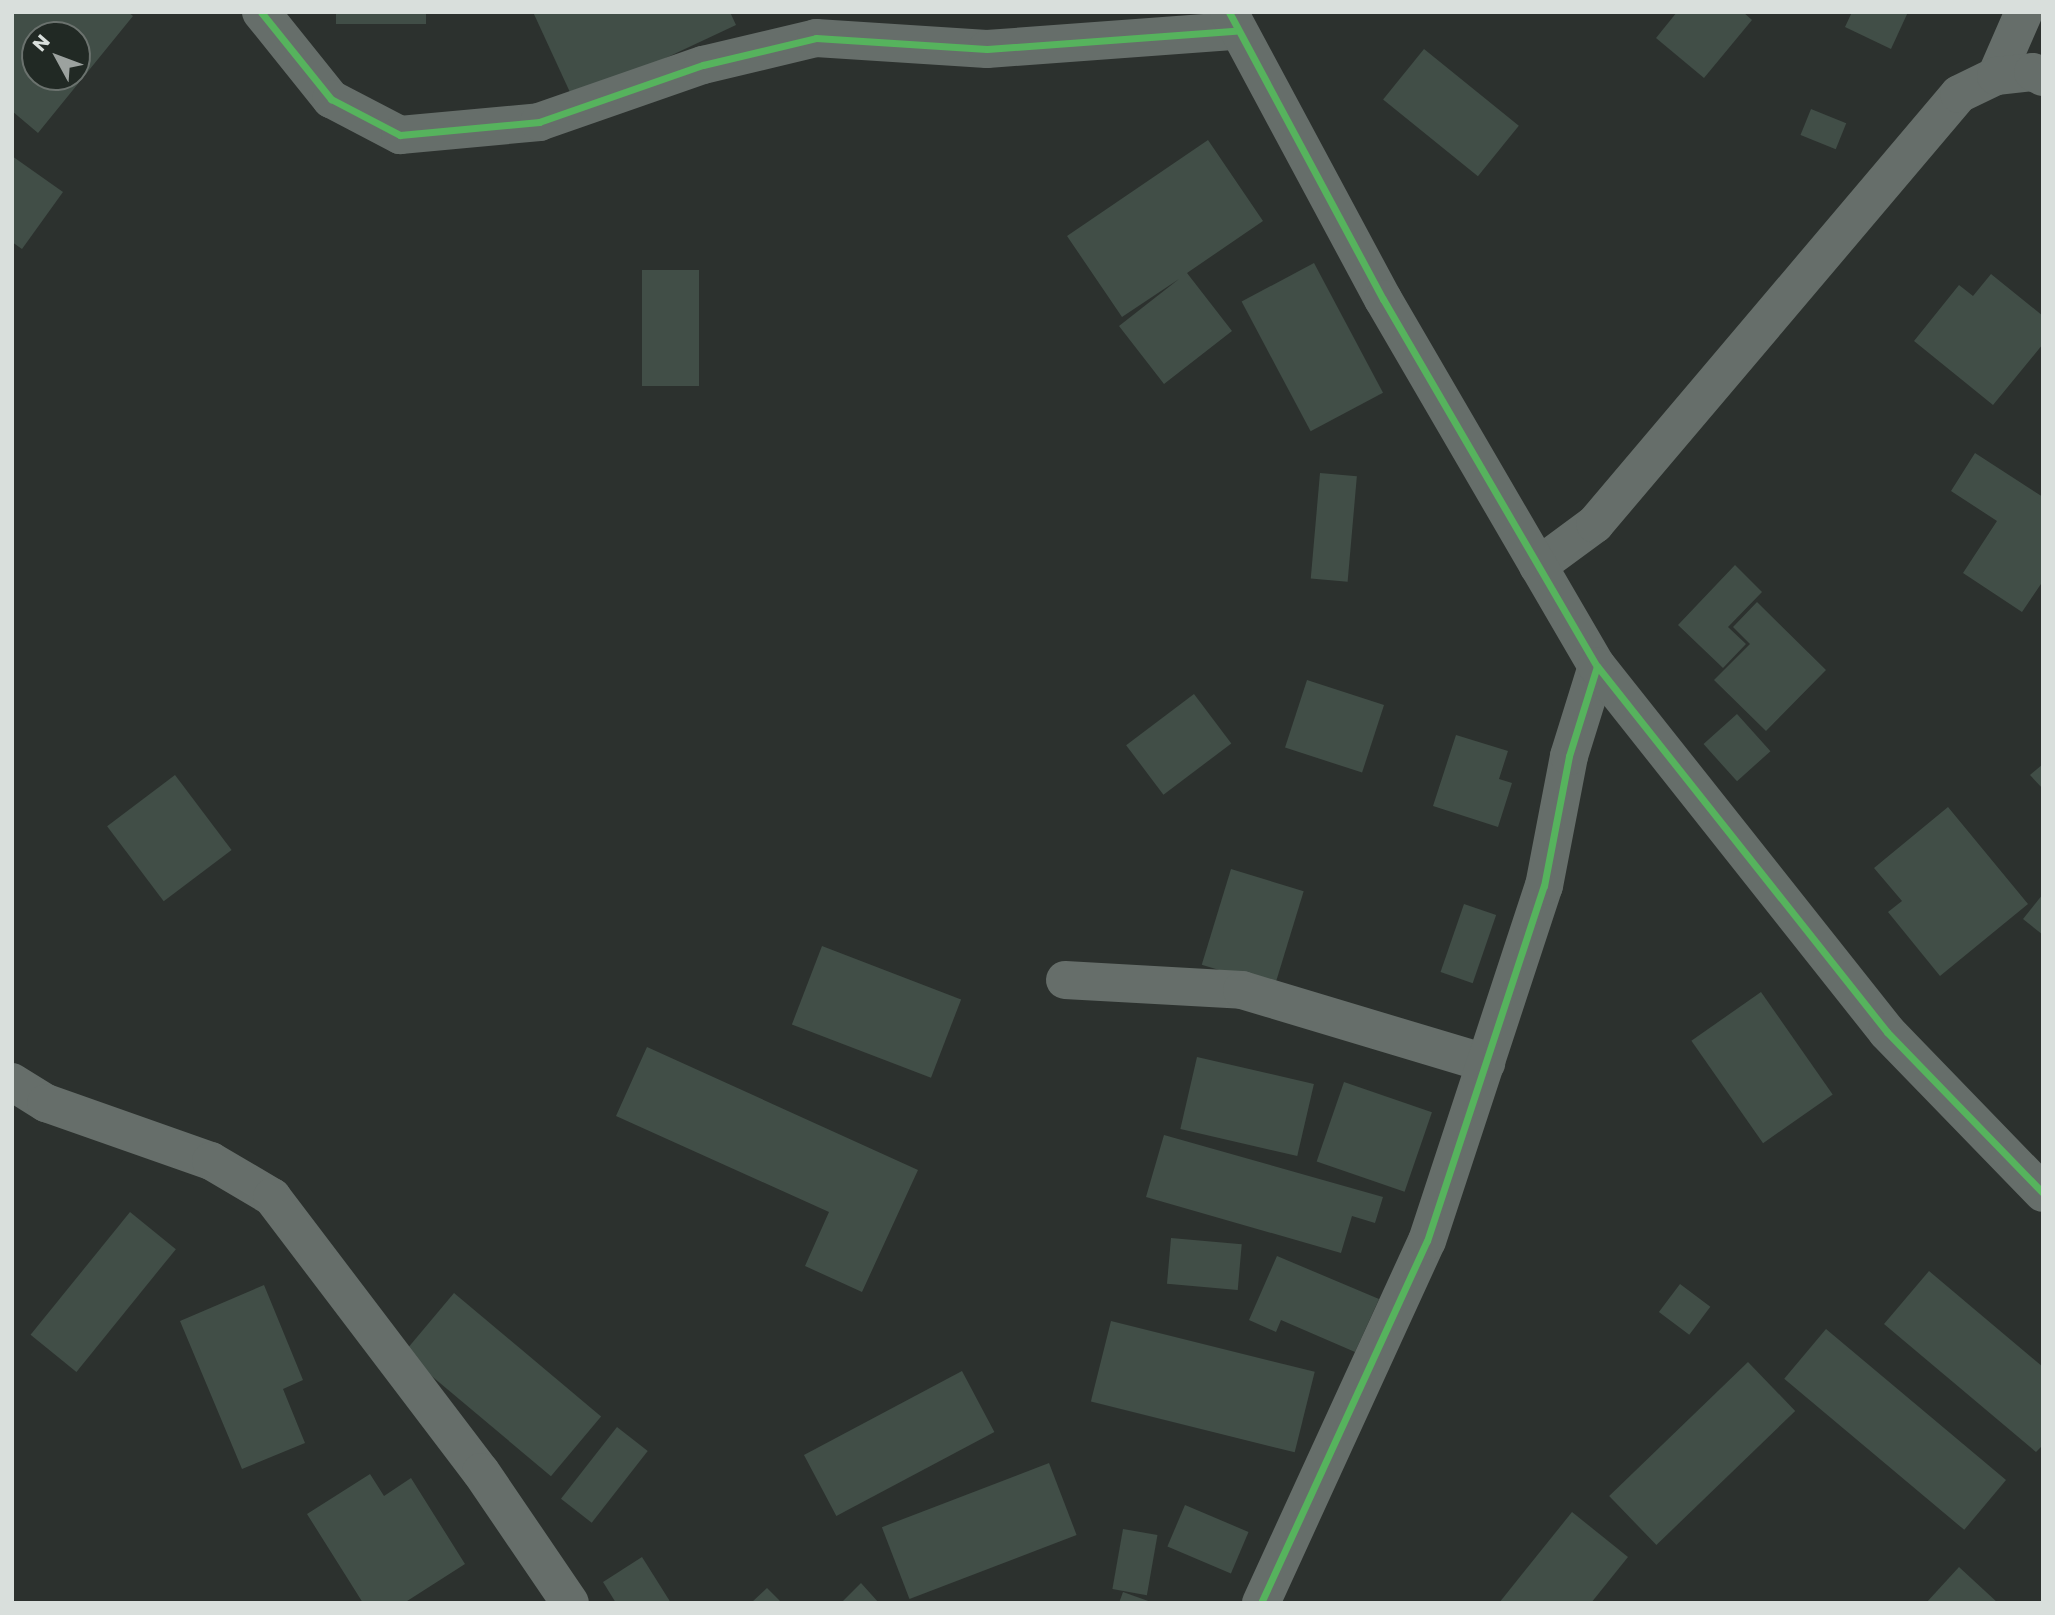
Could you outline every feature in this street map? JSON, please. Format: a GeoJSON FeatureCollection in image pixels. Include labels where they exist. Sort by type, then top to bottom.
{"type":"FeatureCollection","features":[{"type":"Feature","properties":{"kind":"street"},"geometry":{"type":"LineString","coordinates":[[261,12],[331,99],[400,135],[539,122],[703,65],[816,38],[987,49],[1232,21],[1597,666],[1887,1032],[2043,1193]]}},
{"type":"Feature","properties":{"kind":"street"},"geometry":{"type":"LineString","coordinates":[[1996,76],[2024,12]]}},
{"type":"Feature","properties":{"kind":"street"},"geometry":{"type":"LineString","coordinates":[[1538,566],[1595,524],[1959,94],[1996,76],[2033,72],[2043,77]]}},
{"type":"Feature","properties":{"kind":"street"},"geometry":{"type":"LineString","coordinates":[[1261,1603],[1427,1241],[1544,886],[1569,756],[1597,666]]}},
{"type":"Feature","properties":{"kind":"street"},"geometry":{"type":"LineString","coordinates":[[1065,980],[1242,990],[1486,1063]]}},
{"type":"Feature","properties":{"kind":"street"},"geometry":{"type":"LineString","coordinates":[[12,1082],[46,1103],[211,1161],[272,1197],[481,1472],[570,1603]]}},
{"type":"Feature","properties":{"kind":"building"},"geometry":{"type":"Polygon","coordinates":[[[12,12],[128,12],[133,16],[91,68],[91,21],[21,21],[21,91],[72,91],[38,133],[12,111],[12,12]]]}},
{"type":"Feature","properties":{"kind":"building"},"geometry":{"type":"Polygon","coordinates":[[[336,12],[426,12],[426,24],[336,24],[336,12]]]}},
{"type":"Feature","properties":{"kind":"building"},"geometry":{"type":"Polygon","coordinates":[[[533,12],[730,12],[736,25],[574,101],[533,12]]]}},
{"type":"Feature","properties":{"kind":"building"},"geometry":{"type":"Polygon","coordinates":[[[1677,12],[1743,12],[1752,20],[1704,78],[1656,38],[1677,12]]]}},
{"type":"Feature","properties":{"kind":"building"},"geometry":{"type":"Polygon","coordinates":[[[1852,12],[1908,12],[1891,49],[1845,27],[1852,12]]]}},
{"type":"Feature","properties":{"kind":"building"},"geometry":{"type":"Polygon","coordinates":[[[1424,49],[1519,126],[1478,176],[1383,100],[1424,49]]]}},
{"type":"Feature","properties":{"kind":"building"},"geometry":{"type":"Polygon","coordinates":[[[1811,109],[1846,123],[1836,149],[1801,135],[1811,109]]]}},
{"type":"Feature","properties":{"kind":"building"},"geometry":{"type":"Polygon","coordinates":[[[1208,140],[1263,221],[1187,273],[1232,331],[1164,384],[1119,326],[1179,279],[1122,317],[1067,236],[1208,140]]]}},
{"type":"Feature","properties":{"kind":"building"},"geometry":{"type":"Polygon","coordinates":[[[12,156],[63,192],[22,249],[12,242],[12,156]]]}},
{"type":"Feature","properties":{"kind":"building"},"geometry":{"type":"Polygon","coordinates":[[[1314,263],[1383,393],[1311,431],[1242,301],[1314,263]]]}},
{"type":"Feature","properties":{"kind":"building"},"geometry":{"type":"Polygon","coordinates":[[[642,270],[699,270],[699,386],[642,386],[642,270]]]}},
{"type":"Feature","properties":{"kind":"building"},"geometry":{"type":"Polygon","coordinates":[[[1991,274],[2043,316],[2043,344],[1993,405],[1914,341],[1959,285],[1973,296],[1991,274]]]}},
{"type":"Feature","properties":{"kind":"building"},"geometry":{"type":"Polygon","coordinates":[[[1975,453],[2043,497],[2043,581],[2022,612],[1963,573],[1997,521],[1951,491],[1975,453]]]}},
{"type":"Feature","properties":{"kind":"building"},"geometry":{"type":"Polygon","coordinates":[[[1320,473],[1357,476],[1348,582],[1311,579],[1320,473]]]}},
{"type":"Feature","properties":{"kind":"building"},"geometry":{"type":"Polygon","coordinates":[[[1735,565],[1762,592],[1728,627],[1746,644],[1723,668],[1678,625],[1735,565]]]}},
{"type":"Feature","properties":{"kind":"building"},"geometry":{"type":"Polygon","coordinates":[[[1757,602],[1826,670],[1766,731],[1714,680],[1750,644],[1733,627],[1757,602]]]}},
{"type":"Feature","properties":{"kind":"building"},"geometry":{"type":"Polygon","coordinates":[[[1307,680],[1384,705],[1362,773],[1285,748],[1307,680]]]}},
{"type":"Feature","properties":{"kind":"building"},"geometry":{"type":"Polygon","coordinates":[[[1194,694],[1231,744],[1163,795],[1126,745],[1194,694]]]}},
{"type":"Feature","properties":{"kind":"building"},"geometry":{"type":"Polygon","coordinates":[[[1737,714],[1770,751],[1737,781],[1704,744],[1737,714]]]}},
{"type":"Feature","properties":{"kind":"building"},"geometry":{"type":"Polygon","coordinates":[[[1456,735],[1508,751],[1499,779],[1512,783],[1498,827],[1433,806],[1456,735]]]}},
{"type":"Feature","properties":{"kind":"building"},"geometry":{"type":"Polygon","coordinates":[[[2043,764],[2043,789],[2030,775],[2043,764]]]}},
{"type":"Feature","properties":{"kind":"building"},"geometry":{"type":"Polygon","coordinates":[[[175,775],[232,850],[164,901],[107,826],[175,775]]]}},
{"type":"Feature","properties":{"kind":"building"},"geometry":{"type":"Polygon","coordinates":[[[1948,807],[2028,904],[1940,976],[1888,912],[1902,901],[1874,868],[1948,807]]]}},
{"type":"Feature","properties":{"kind":"building"},"geometry":{"type":"Polygon","coordinates":[[[1231,869],[1304,891],[1274,987],[1202,965],[1231,869]]]}},
{"type":"Feature","properties":{"kind":"building"},"geometry":{"type":"Polygon","coordinates":[[[2043,894],[2043,935],[2023,919],[2043,894]]]}},
{"type":"Feature","properties":{"kind":"building"},"geometry":{"type":"Polygon","coordinates":[[[1464,904],[1496,915],[1473,983],[1441,972],[1464,904]]]}},
{"type":"Feature","properties":{"kind":"building"},"geometry":{"type":"Polygon","coordinates":[[[822,946],[961,999],[931,1078],[792,1024],[822,946]]]}},
{"type":"Feature","properties":{"kind":"building"},"geometry":{"type":"Polygon","coordinates":[[[1761,992],[1833,1094],[1763,1143],[1691,1041],[1761,992]]]}},
{"type":"Feature","properties":{"kind":"building"},"geometry":{"type":"Polygon","coordinates":[[[647,1047],[918,1170],[862,1292],[805,1266],[829,1212],[616,1116],[647,1047]]]}},
{"type":"Feature","properties":{"kind":"building"},"geometry":{"type":"Polygon","coordinates":[[[1197,1057],[1314,1084],[1297,1156],[1180,1129],[1197,1057]]]}},
{"type":"Feature","properties":{"kind":"building"},"geometry":{"type":"Polygon","coordinates":[[[1344,1082],[1432,1112],[1405,1192],[1317,1161],[1344,1082]]]}},
{"type":"Feature","properties":{"kind":"building"},"geometry":{"type":"Polygon","coordinates":[[[1164,1135],[1383,1197],[1375,1223],[1352,1216],[1341,1253],[1146,1197],[1164,1135]]]}},
{"type":"Feature","properties":{"kind":"building"},"geometry":{"type":"Polygon","coordinates":[[[130,1212],[176,1249],[76,1372],[31,1335],[130,1212]]]}},
{"type":"Feature","properties":{"kind":"building"},"geometry":{"type":"Polygon","coordinates":[[[1171,1238],[1242,1244],[1238,1290],[1167,1284],[1171,1238]]]}},
{"type":"Feature","properties":{"kind":"building"},"geometry":{"type":"Polygon","coordinates":[[[1277,1256],[1379,1299],[1355,1352],[1281,1320],[1276,1332],[1249,1320],[1277,1256]]]}},
{"type":"Feature","properties":{"kind":"building"},"geometry":{"type":"Polygon","coordinates":[[[1929,1271],[2043,1367],[2043,1445],[2036,1452],[1884,1324],[1929,1271]]]}},
{"type":"Feature","properties":{"kind":"building"},"geometry":{"type":"Polygon","coordinates":[[[1680,1284],[1710,1307],[1689,1335],[1659,1312],[1680,1284]]]}},
{"type":"Feature","properties":{"kind":"building"},"geometry":{"type":"Polygon","coordinates":[[[264,1285],[303,1380],[283,1389],[305,1443],[242,1469],[180,1321],[264,1285]]]}},
{"type":"Feature","properties":{"kind":"building"},"geometry":{"type":"Polygon","coordinates":[[[454,1293],[601,1416],[551,1476],[404,1353],[454,1293]]]}},
{"type":"Feature","properties":{"kind":"building"},"geometry":{"type":"Polygon","coordinates":[[[1111,1321],[1315,1372],[1295,1452],[1091,1402],[1111,1321]]]}},
{"type":"Feature","properties":{"kind":"building"},"geometry":{"type":"Polygon","coordinates":[[[1826,1329],[2006,1480],[1964,1530],[1784,1379],[1826,1329]]]}},
{"type":"Feature","properties":{"kind":"building"},"geometry":{"type":"Polygon","coordinates":[[[1748,1362],[1795,1411],[1656,1545],[1609,1496],[1748,1362]]]}},
{"type":"Feature","properties":{"kind":"building"},"geometry":{"type":"Polygon","coordinates":[[[962,1371],[994,1432],[836,1516],[804,1455],[962,1371]]]}},
{"type":"Feature","properties":{"kind":"building"},"geometry":{"type":"Polygon","coordinates":[[[617,1427],[648,1451],[592,1523],[561,1499],[617,1427]]]}},
{"type":"Feature","properties":{"kind":"building"},"geometry":{"type":"Polygon","coordinates":[[[1049,1463],[1077,1535],[909,1599],[882,1527],[1049,1463]]]}},
{"type":"Feature","properties":{"kind":"building"},"geometry":{"type":"Polygon","coordinates":[[[370,1474],[384,1496],[411,1478],[465,1564],[404,1603],[363,1603],[307,1514],[370,1474]]]}},
{"type":"Feature","properties":{"kind":"building"},"geometry":{"type":"Polygon","coordinates":[[[1185,1505],[1249,1532],[1231,1573],[1167,1546],[1185,1505]]]}},
{"type":"Feature","properties":{"kind":"building"},"geometry":{"type":"Polygon","coordinates":[[[1572,1512],[1628,1557],[1591,1603],[1499,1603],[1572,1512]]]}},
{"type":"Feature","properties":{"kind":"building"},"geometry":{"type":"Polygon","coordinates":[[[1123,1529],[1157,1535],[1147,1595],[1112,1589],[1123,1529]]]}},
{"type":"Feature","properties":{"kind":"building"},"geometry":{"type":"Polygon","coordinates":[[[642,1557],[671,1603],[616,1603],[603,1582],[642,1557]]]}},
{"type":"Feature","properties":{"kind":"building"},"geometry":{"type":"Polygon","coordinates":[[[1959,1567],[1998,1603],[1926,1603],[1959,1567]]]}},
{"type":"Feature","properties":{"kind":"building"},"geometry":{"type":"Polygon","coordinates":[[[861,1583],[879,1603],[841,1603],[861,1583]]]}},
{"type":"Feature","properties":{"kind":"building"},"geometry":{"type":"Polygon","coordinates":[[[767,1588],[782,1603],[751,1603],[767,1588]]]}},
{"type":"Feature","properties":{"kind":"building"},"geometry":{"type":"Polygon","coordinates":[[[1123,1592],[1151,1602],[1151,1603],[1119,1603],[1123,1592]]]}},
{"type":"Feature","properties":{"kind":"cycle path"},"geometry":{"type":"LineString","coordinates":[[261,12],[331,99],[400,135],[539,122],[703,65],[816,38],[987,49],[1235,31]]}},
{"type":"Feature","properties":{"kind":"cycle path"},"geometry":{"type":"LineString","coordinates":[[1229,12],[1383,299],[1597,666],[1887,1032],[2043,1193]]}},
{"type":"Feature","properties":{"kind":"cycle path"},"geometry":{"type":"LineString","coordinates":[[1261,1603],[1427,1241],[1544,886],[1569,756],[1597,666]]}}]}
